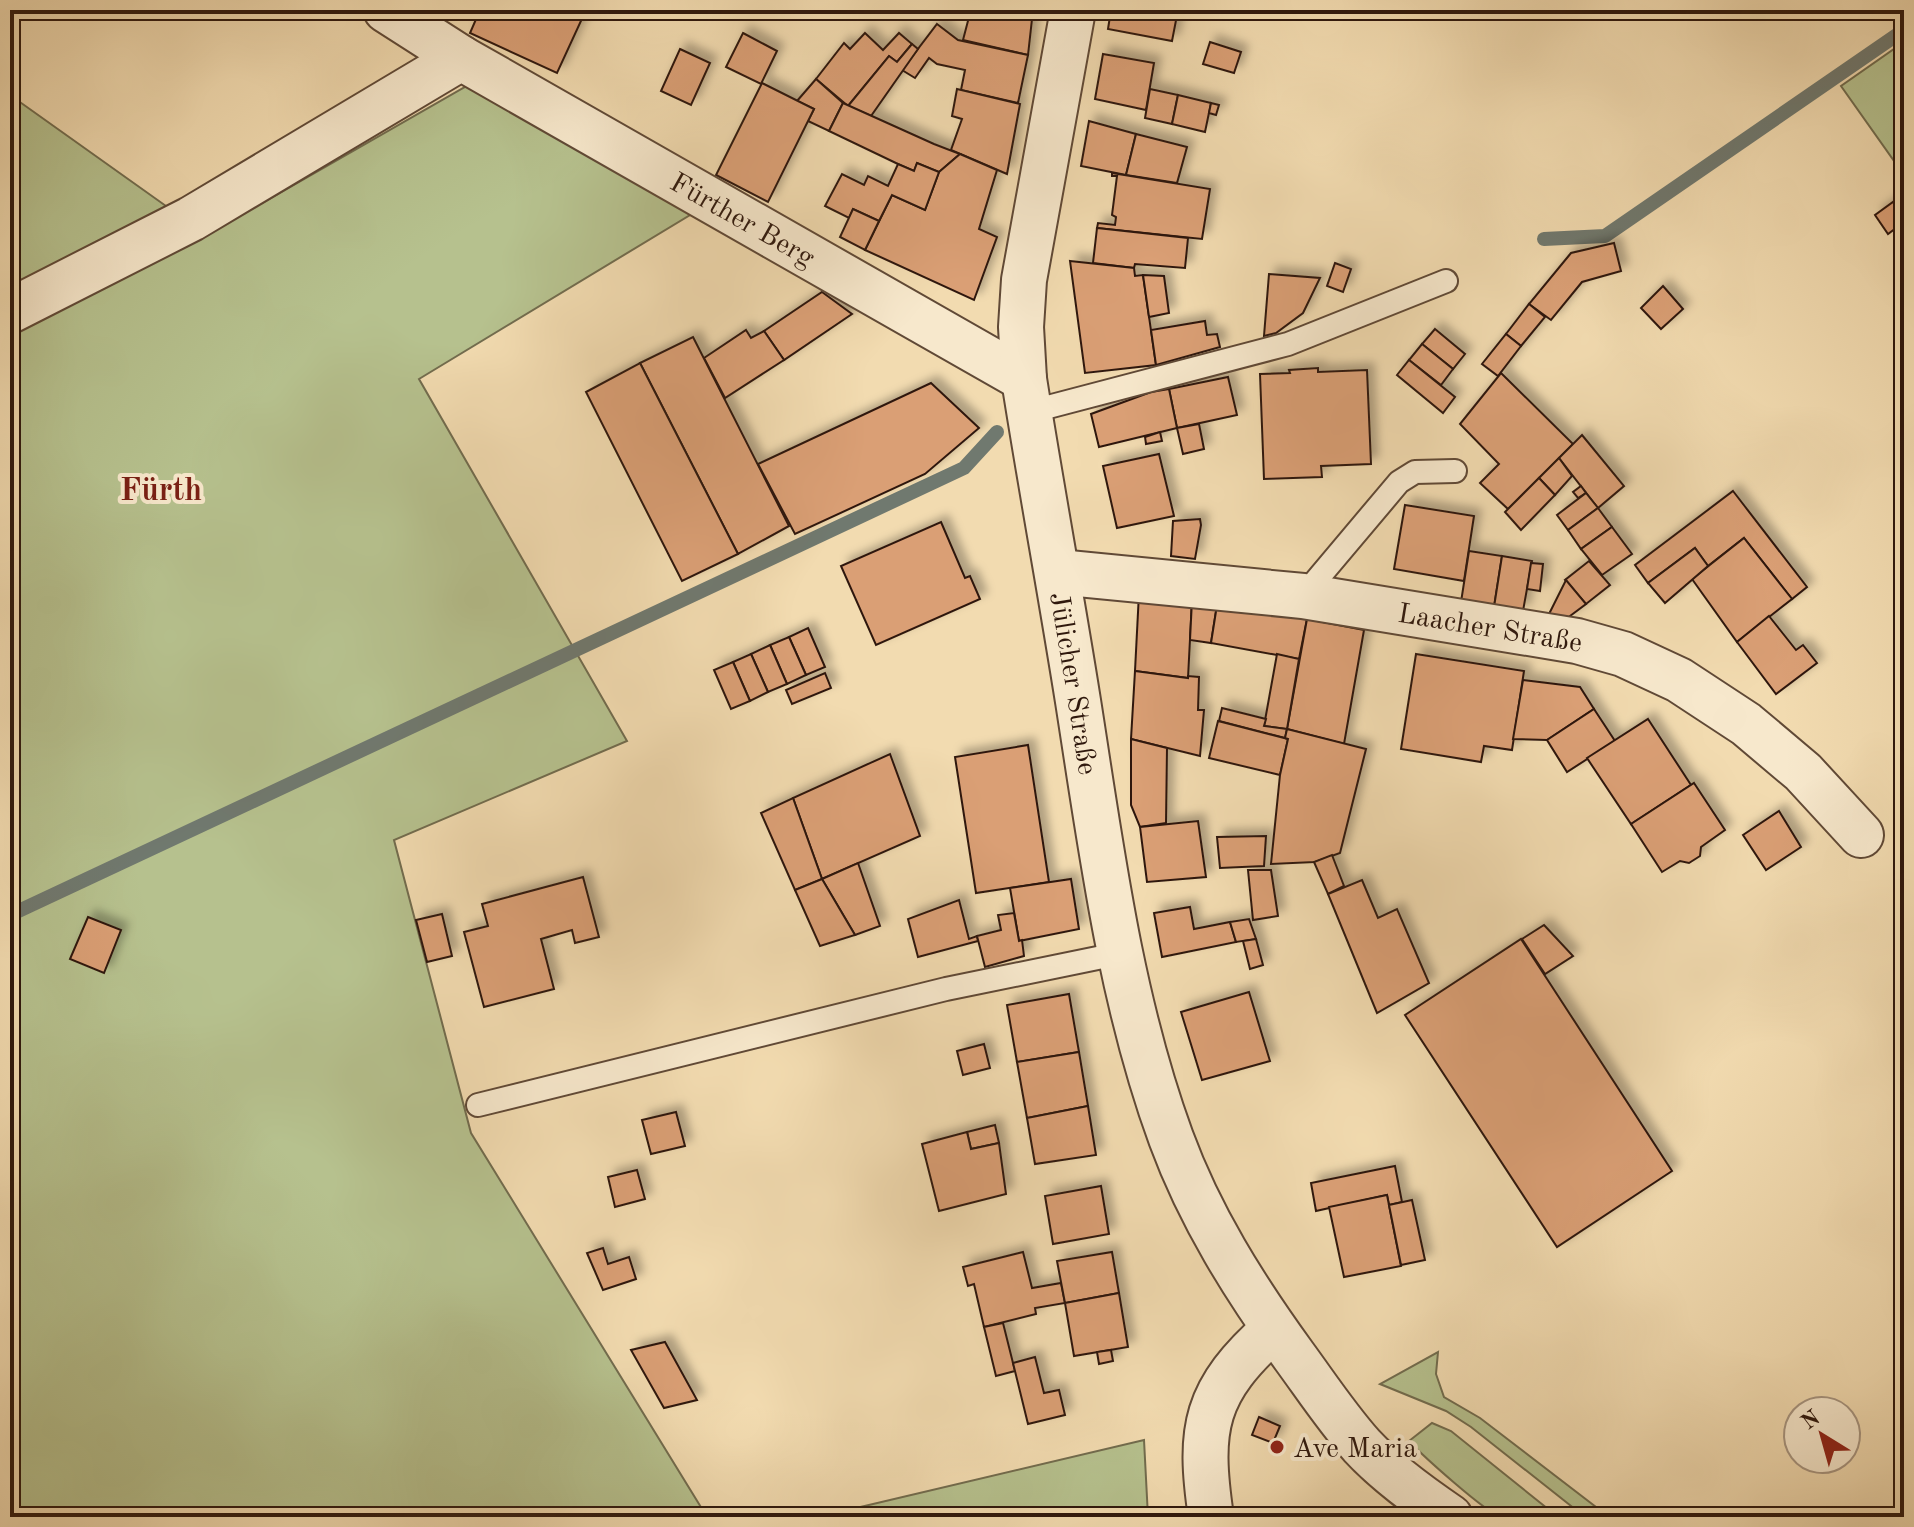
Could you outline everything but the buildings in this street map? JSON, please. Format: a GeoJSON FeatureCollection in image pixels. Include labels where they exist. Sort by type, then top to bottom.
{"type":"FeatureCollection","features":[{"type":"Feature","properties":{"kind":"street","name":"Jülicher Straße"},"geometry":{"type":"LineString","coordinates":[[1073,10],[1024,280],[1021,327],[1027,396],[1107,877],[1146,1059],[1171,1138],[1217,1239],[1280,1337],[1364,1448],[1395,1476],[1450,1517]]}},
{"type":"Feature","properties":{"kind":"street","name":"Fürther Berg"},"geometry":{"type":"LineString","coordinates":[[408,17],[461,58],[1027,396]]}},
{"type":"Feature","properties":{"kind":"street"},"geometry":{"type":"LineString","coordinates":[[10,311],[191,219],[461,58]]}},
{"type":"Feature","properties":{"kind":"street","name":"Laacher Straße"},"geometry":{"type":"LineString","coordinates":[[1058,572],[1303,596],[1577,641],[1623,654],[1679,680],[1746,724],[1803,772],[1861,835]]}},
{"type":"Feature","properties":{"kind":"street"},"geometry":{"type":"LineString","coordinates":[[1211,1517],[1204,1444],[1212,1406],[1245,1356],[1280,1337]]}},
{"type":"Feature","properties":{"kind":"lane"},"geometry":{"type":"LineString","coordinates":[[1027,396],[1288,344],[1446,281]]}},
{"type":"Feature","properties":{"kind":"lane"},"geometry":{"type":"LineString","coordinates":[[1303,596],[1399,482],[1415,472],[1455,471]]}},
{"type":"Feature","properties":{"kind":"lane"},"geometry":{"type":"LineString","coordinates":[[478,1105],[946,989],[1122,953]]}},
{"type":"Feature","properties":{"kind":"green space"},"geometry":{"type":"Polygon","coordinates":[[[1904,42],[1904,175],[1841,86],[1904,42]]]}},
{"type":"Feature","properties":{"kind":"green space"},"geometry":{"type":"Polygon","coordinates":[[[472,83],[695,212],[419,379],[627,741],[394,840],[471,1133],[707,1517],[10,1517],[10,329],[262,203],[472,83]]]}},
{"type":"Feature","properties":{"kind":"green space"},"geometry":{"type":"Polygon","coordinates":[[[10,95],[173,211],[10,289],[10,95]]]}},
{"type":"Feature","properties":{"kind":"green space"},"geometry":{"type":"Polygon","coordinates":[[[1438,1352],[1436,1374],[1444,1397],[1480,1418],[1609,1517],[1585,1517],[1471,1427],[1446,1411],[1380,1384],[1438,1352]]]}},
{"type":"Feature","properties":{"kind":"green space"},"geometry":{"type":"Polygon","coordinates":[[[1432,1423],[1451,1431],[1558,1517],[1507,1518],[1482,1505],[1409,1441],[1432,1423]]]}},
{"type":"Feature","properties":{"kind":"green space"},"geometry":{"type":"Polygon","coordinates":[[[1144,1440],[1148,1517],[818,1517],[1144,1440]]]}},
{"type":"Feature","properties":{"kind":"waterway"},"geometry":{"type":"LineString","coordinates":[[1544,239],[1605,236],[1904,30]]}},
{"type":"Feature","properties":{"kind":"waterway"},"geometry":{"type":"LineString","coordinates":[[10,915],[964,468],[997,432]]}},
{"type":"Feature","properties":{"kind":"place","name":"Ave Maria"},"geometry":{"type":"Point","coordinates":[1277,1447]}},
{"type":"Feature","properties":{"kind":"district","name":"Fürth"},"geometry":{"type":"Point","coordinates":[161,489]}}]}
